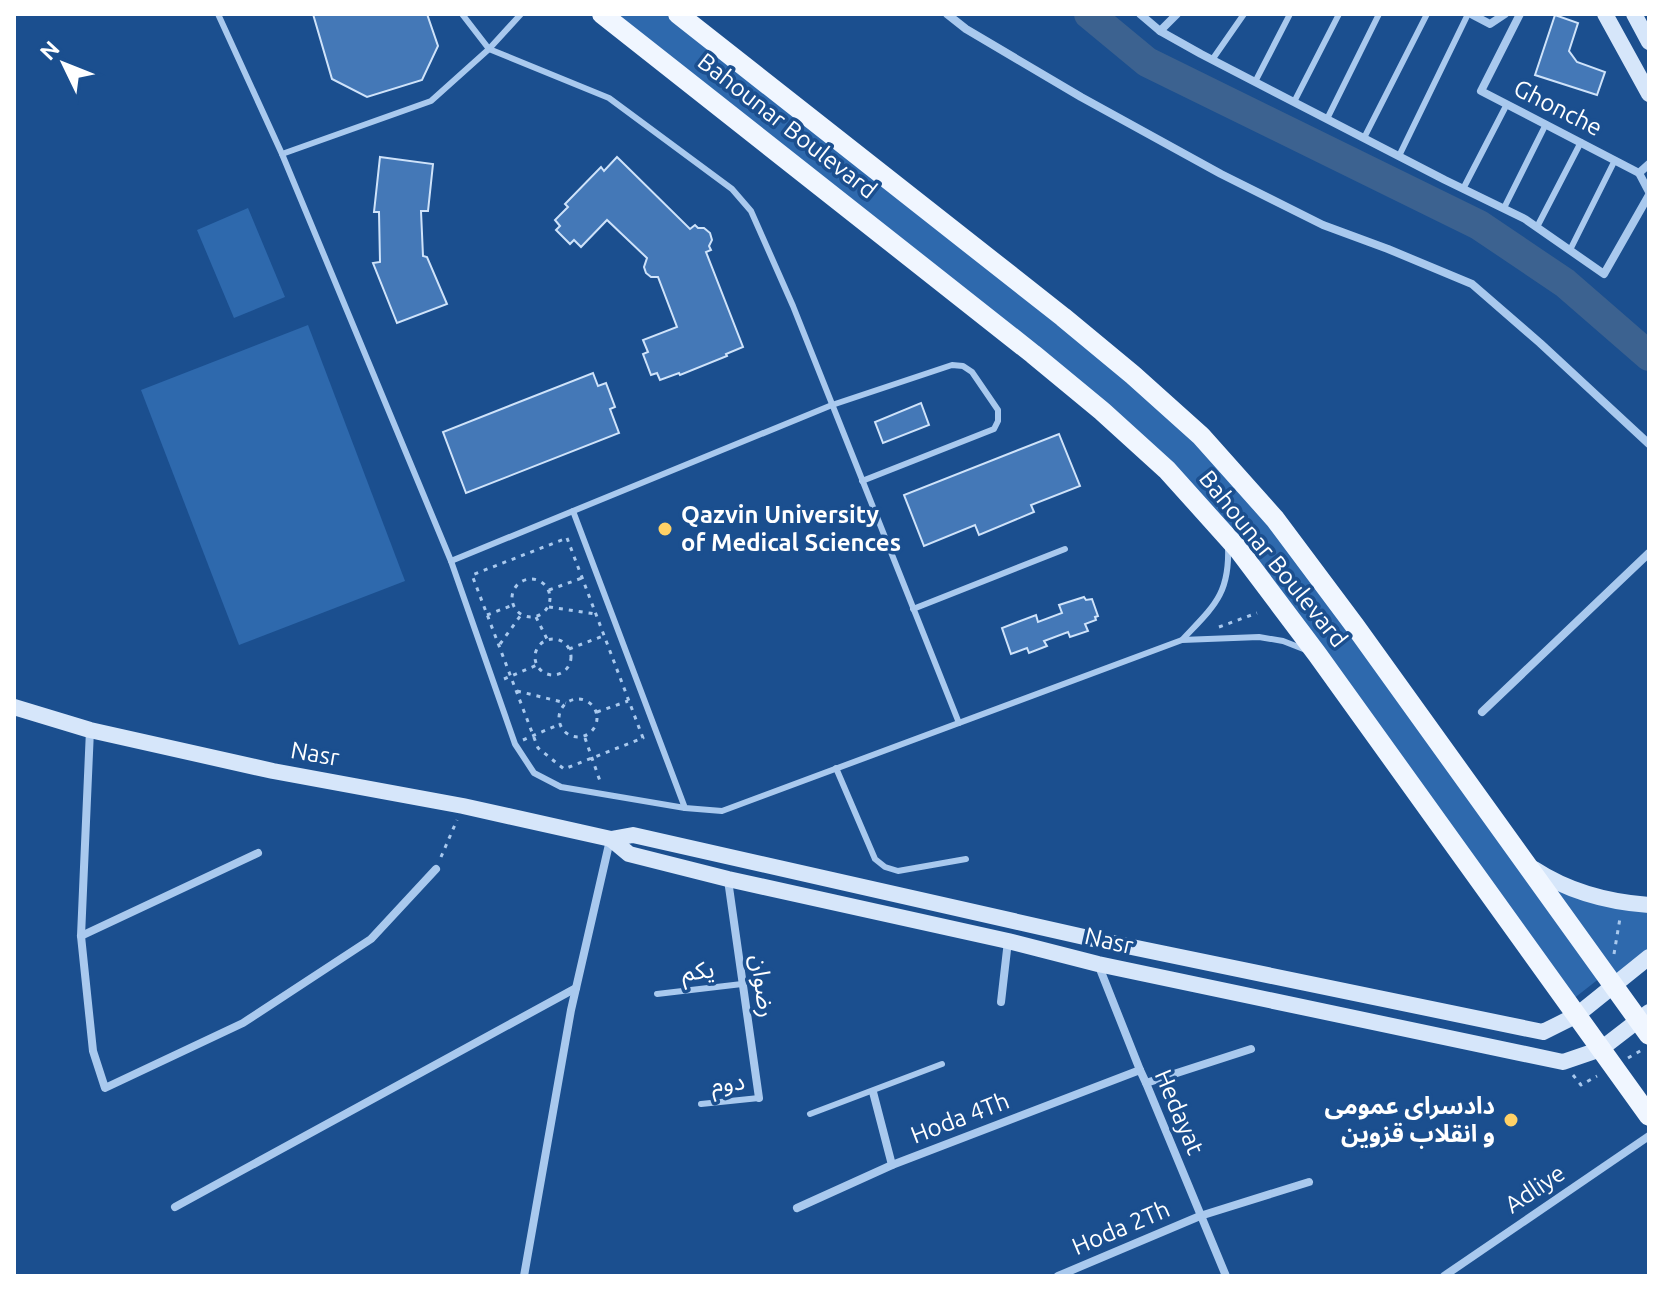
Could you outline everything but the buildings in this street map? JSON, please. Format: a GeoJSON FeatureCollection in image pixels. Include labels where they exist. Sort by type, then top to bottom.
{"type":"FeatureCollection","features":[{"type":"Feature","properties":{"kind":"main road","name":"Bahounar Boulevard"},"geometry":{"type":"LineString","coordinates":[[602,14],[1033,354],[1167,470],[1228,538],[1317,654],[1649,1116]]}},
{"type":"Feature","properties":{"kind":"main road","name":"Bahounar Boulevard"},"geometry":{"type":"LineString","coordinates":[[678,14],[1063,317],[1201,436],[1275,519],[1614,986],[1646,1022]]}},
{"type":"Feature","properties":{"kind":"street"},"geometry":{"type":"LineString","coordinates":[[947,14],[966,29],[1081,97],[1221,174],[1323,225],[1472,284],[1649,444]]}},
{"type":"Feature","properties":{"kind":"street"},"geometry":{"type":"LineString","coordinates":[[1140,14],[1160,31],[1212,60],[1504,208],[1604,274],[1649,193],[1639,173],[1649,164]]}},
{"type":"Feature","properties":{"kind":"street"},"geometry":{"type":"LineString","coordinates":[[1160,31],[1177,14]]}},
{"type":"Feature","properties":{"kind":"street"},"geometry":{"type":"LineString","coordinates":[[1470,14],[1490,24],[1505,14]]}},
{"type":"Feature","properties":{"kind":"street","name":"Ghonche"},"geometry":{"type":"LineString","coordinates":[[1520,14],[1481,91],[1639,173]]}},
{"type":"Feature","properties":{"kind":"street"},"geometry":{"type":"LineString","coordinates":[[1605,14],[1649,94]]}},
{"type":"Feature","properties":{"kind":"street"},"geometry":{"type":"LineString","coordinates":[[1634,14],[1648,39]]}},
{"type":"Feature","properties":{"kind":"street"},"geometry":{"type":"LineString","coordinates":[[1482,712],[1649,553]]}},
{"type":"Feature","properties":{"kind":"street","name":"Nasr"},"geometry":{"type":"LineString","coordinates":[[14,707],[90,730],[273,771],[463,806],[611,839],[633,835],[1093,939],[1543,1032],[1577,1015],[1649,957]]}},
{"type":"Feature","properties":{"kind":"street"},"geometry":{"type":"LineString","coordinates":[[90,730],[81,936],[93,1051],[105,1088],[243,1023],[371,939],[436,869]]}},
{"type":"Feature","properties":{"kind":"street"},"geometry":{"type":"LineString","coordinates":[[524,1276],[576,988],[611,839]]}},
{"type":"Feature","properties":{"kind":"street","name":"Nasr"},"geometry":{"type":"LineString","coordinates":[[611,839],[629,854],[728,879],[1098,964],[1563,1062],[1601,1049],[1646,1022]]}},
{"type":"Feature","properties":{"kind":"street"},"geometry":{"type":"LineString","coordinates":[[81,936],[258,853]]}},
{"type":"Feature","properties":{"kind":"street"},"geometry":{"type":"LineString","coordinates":[[1527,865],[1572,890],[1622,903],[1649,905]]}},
{"type":"Feature","properties":{"kind":"street","name":"رضوان"},"geometry":{"type":"LineString","coordinates":[[728,879],[759,1098]]}},
{"type":"Feature","properties":{"kind":"street"},"geometry":{"type":"LineString","coordinates":[[1001,1002],[1008,941]]}},
{"type":"Feature","properties":{"kind":"street","name":"Hedayat"},"geometry":{"type":"LineString","coordinates":[[1098,964],[1226,1276]]}},
{"type":"Feature","properties":{"kind":"street"},"geometry":{"type":"LineString","coordinates":[[175,1207],[576,988]]}},
{"type":"Feature","properties":{"kind":"street"},"geometry":{"type":"LineString","coordinates":[[1146,1083],[1251,1049]]}},
{"type":"Feature","properties":{"kind":"street","name":"Hoda 4Th"},"geometry":{"type":"LineString","coordinates":[[797,1208],[892,1165],[1140,1070]]}},
{"type":"Feature","properties":{"kind":"street"},"geometry":{"type":"LineString","coordinates":[[873,1092],[892,1165]]}},
{"type":"Feature","properties":{"kind":"street","name":"Adliye"},"geometry":{"type":"LineString","coordinates":[[1444,1276],[1649,1136]]}},
{"type":"Feature","properties":{"kind":"street","name":"Hoda 2Th"},"geometry":{"type":"LineString","coordinates":[[1058,1276],[1200,1216],[1309,1182]]}},
{"type":"Feature","properties":{"kind":"lane"},"geometry":{"type":"LineString","coordinates":[[218,14],[282,154],[451,561],[515,744],[534,773],[561,787],[685,808],[722,811],[1182,640],[1259,637],[1283,641],[1317,654]]}},
{"type":"Feature","properties":{"kind":"lane"},"geometry":{"type":"LineString","coordinates":[[462,14],[489,49],[609,98],[732,189],[751,211],[793,306],[959,723]]}},
{"type":"Feature","properties":{"kind":"lane"},"geometry":{"type":"LineString","coordinates":[[282,154],[431,101],[489,49],[521,14]]}},
{"type":"Feature","properties":{"kind":"lane"},"geometry":{"type":"LineString","coordinates":[[1212,60],[1244,14]]}},
{"type":"Feature","properties":{"kind":"lane"},"geometry":{"type":"LineString","coordinates":[[1255,82],[1290,14]]}},
{"type":"Feature","properties":{"kind":"lane"},"geometry":{"type":"LineString","coordinates":[[1294,102],[1339,14]]}},
{"type":"Feature","properties":{"kind":"lane"},"geometry":{"type":"LineString","coordinates":[[1327,119],[1379,14]]}},
{"type":"Feature","properties":{"kind":"lane"},"geometry":{"type":"LineString","coordinates":[[1364,138],[1427,14]]}},
{"type":"Feature","properties":{"kind":"lane"},"geometry":{"type":"LineString","coordinates":[[1399,156],[1470,14]]}},
{"type":"Feature","properties":{"kind":"lane"},"geometry":{"type":"LineString","coordinates":[[1463,189],[1507,104]]}},
{"type":"Feature","properties":{"kind":"lane"},"geometry":{"type":"LineString","coordinates":[[1504,208],[1546,124]]}},
{"type":"Feature","properties":{"kind":"lane"},"geometry":{"type":"LineString","coordinates":[[1537,227],[1581,142]]}},
{"type":"Feature","properties":{"kind":"lane"},"geometry":{"type":"LineString","coordinates":[[1570,250],[1615,160]]}},
{"type":"Feature","properties":{"kind":"lane"},"geometry":{"type":"LineString","coordinates":[[451,561],[832,405],[952,365],[963,366],[972,372],[998,410],[994,429],[862,481]]}},
{"type":"Feature","properties":{"kind":"lane"},"geometry":{"type":"LineString","coordinates":[[573,511],[685,808]]}},
{"type":"Feature","properties":{"kind":"lane"},"geometry":{"type":"LineString","coordinates":[[1182,640],[1221,595],[1228,571],[1228,538]]}},
{"type":"Feature","properties":{"kind":"lane"},"geometry":{"type":"LineString","coordinates":[[913,609],[1065,549]]}},
{"type":"Feature","properties":{"kind":"lane"},"geometry":{"type":"LineString","coordinates":[[836,768],[875,859],[885,867],[898,871],[966,859]]}},
{"type":"Feature","properties":{"kind":"lane","name":"یکم"},"geometry":{"type":"LineString","coordinates":[[657,994],[742,984]]}},
{"type":"Feature","properties":{"kind":"lane"},"geometry":{"type":"LineString","coordinates":[[810,1114],[942,1064]]}},
{"type":"Feature","properties":{"kind":"lane","name":"دوم"},"geometry":{"type":"LineString","coordinates":[[701,1104],[759,1098]]}},
{"type":"Feature","properties":{"kind":"path"},"geometry":{"type":"LineString","coordinates":[[567,538],[582,578],[643,738],[564,769],[538,748],[472,575],[567,538]]}},
{"type":"Feature","properties":{"kind":"path"},"geometry":{"type":"LineString","coordinates":[[549,590],[582,578]]}},
{"type":"Feature","properties":{"kind":"path"},"geometry":{"type":"LineString","coordinates":[[540,581],[549,590],[549,607],[541,615],[521,615],[513,605],[513,592],[521,582],[540,581]]}},
{"type":"Feature","properties":{"kind":"path"},"geometry":{"type":"LineString","coordinates":[[472,621],[513,605]]}},
{"type":"Feature","properties":{"kind":"path"},"geometry":{"type":"LineString","coordinates":[[549,607],[596,614]]}},
{"type":"Feature","properties":{"kind":"path"},"geometry":{"type":"LineString","coordinates":[[499,645],[521,615]]}},
{"type":"Feature","properties":{"kind":"path"},"geometry":{"type":"LineString","coordinates":[[536,617],[548,640]]}},
{"type":"Feature","properties":{"kind":"path"},"geometry":{"type":"LineString","coordinates":[[569,649],[604,636]]}},
{"type":"Feature","properties":{"kind":"path"},"geometry":{"type":"LineString","coordinates":[[548,640],[560,641],[569,649],[569,664],[559,674],[544,673],[537,665],[536,653],[548,640]]}},
{"type":"Feature","properties":{"kind":"path"},"geometry":{"type":"LineString","coordinates":[[494,684],[537,665]]}},
{"type":"Feature","properties":{"kind":"path"},"geometry":{"type":"LineString","coordinates":[[517,691],[566,703]]}},
{"type":"Feature","properties":{"kind":"path"},"geometry":{"type":"LineString","coordinates":[[584,699],[597,712],[594,730],[584,737],[572,737],[562,729],[560,712],[572,700],[584,699]]}},
{"type":"Feature","properties":{"kind":"path"},"geometry":{"type":"LineString","coordinates":[[597,712],[629,701]]}},
{"type":"Feature","properties":{"kind":"path"},"geometry":{"type":"LineString","coordinates":[[515,744],[560,724]]}},
{"type":"Feature","properties":{"kind":"path"},"geometry":{"type":"LineString","coordinates":[[584,737],[606,795]]}},
{"type":"Feature","properties":{"kind":"path"},"geometry":{"type":"LineString","coordinates":[[436,869],[463,806]]}},
{"type":"Feature","properties":{"kind":"path"},"geometry":{"type":"LineString","coordinates":[[1614,954],[1622,903]]}},
{"type":"Feature","properties":{"kind":"shaded area"},"geometry":{"type":"Polygon","coordinates":[[[602,14],[678,14],[1201,436],[1527,865],[1553,881],[1649,905],[1649,957],[1614,986],[1605,974],[1568,1003],[1167,470],[602,14]]]}},
{"type":"Feature","properties":{"kind":"shaded area"},"geometry":{"type":"Polygon","coordinates":[[[248,208],[285,297],[234,318],[197,230],[248,208]]]}},
{"type":"Feature","properties":{"kind":"shaded area"},"geometry":{"type":"Polygon","coordinates":[[[308,325],[405,581],[239,645],[141,390],[308,325]]]}},
{"type":"Feature","properties":{"kind":"waterway"},"geometry":{"type":"LineString","coordinates":[[1089,14],[1147,62],[1479,225],[1565,283],[1649,356]]}},
{"type":"Feature","properties":{"kind":"place","name":"Qazvin University of Medical Sciences"},"geometry":{"type":"Point","coordinates":[665,529]}},
{"type":"Feature","properties":{"kind":"place","name":"دادسرای عمومی و انقلاب قزوین"},"geometry":{"type":"Point","coordinates":[1511,1120]}}]}
